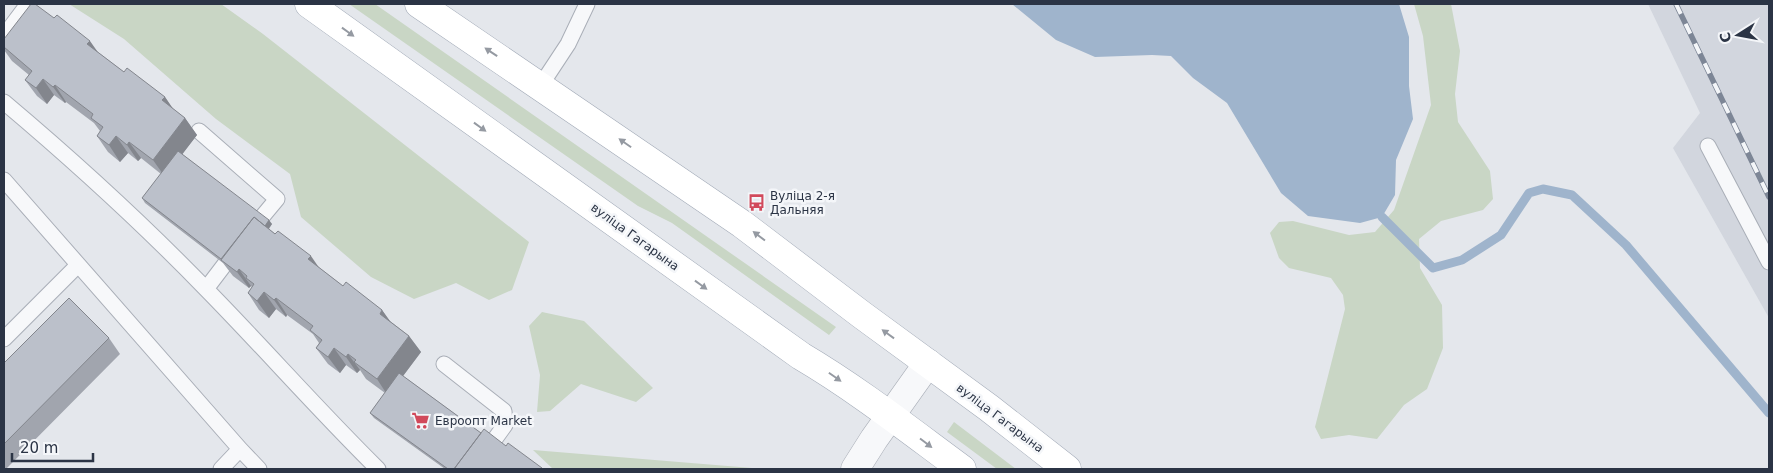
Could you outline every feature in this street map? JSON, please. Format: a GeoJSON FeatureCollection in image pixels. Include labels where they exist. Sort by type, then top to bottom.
{"type":"FeatureCollection","features":[{"type":"Feature","properties":{"kind":"main road","name":"вуліца Гагарына"},"geometry":{"type":"LineString","coordinates":[[308,4],[793,350],[891,416],[962,469]]}},
{"type":"Feature","properties":{"kind":"main road","name":"вуліца Гагарына"},"geometry":{"type":"LineString","coordinates":[[419,4],[541,85],[742,224],[989,408],[1067,469]]}},
{"type":"Feature","properties":{"kind":"street"},"geometry":{"type":"LineString","coordinates":[[855,469],[928,363]]}},
{"type":"Feature","properties":{"kind":"lane"},"geometry":{"type":"LineString","coordinates":[[4,36],[28,4]]}},
{"type":"Feature","properties":{"kind":"lane"},"geometry":{"type":"LineString","coordinates":[[541,85],[568,44],[587,4]]}},
{"type":"Feature","properties":{"kind":"lane"},"geometry":{"type":"LineString","coordinates":[[4,102],[69,156],[206,289],[324,415],[378,469]]}},
{"type":"Feature","properties":{"kind":"lane"},"geometry":{"type":"LineString","coordinates":[[199,131],[277,199],[262,217]]}},
{"type":"Feature","properties":{"kind":"lane"},"geometry":{"type":"LineString","coordinates":[[1708,146],[1769,262]]}},
{"type":"Feature","properties":{"kind":"lane"},"geometry":{"type":"LineString","coordinates":[[4,180],[259,469]]}},
{"type":"Feature","properties":{"kind":"lane"},"geometry":{"type":"LineString","coordinates":[[206,289],[225,264]]}},
{"type":"Feature","properties":{"kind":"lane"},"geometry":{"type":"LineString","coordinates":[[4,339],[78,266]]}},
{"type":"Feature","properties":{"kind":"lane"},"geometry":{"type":"LineString","coordinates":[[444,364],[504,411],[505,425],[492,443]]}},
{"type":"Feature","properties":{"kind":"lane"},"geometry":{"type":"LineString","coordinates":[[221,469],[240,449]]}},
{"type":"Feature","properties":{"kind":"shaded area"},"geometry":{"type":"Polygon","coordinates":[[[1648,4],[1769,4],[1769,318],[1673,148],[1700,113],[1648,4]]]}},
{"type":"Feature","properties":{"kind":"green space"},"geometry":{"type":"Polygon","coordinates":[[[69,4],[221,4],[263,34],[529,242],[512,290],[489,300],[456,283],[414,299],[371,277],[301,217],[290,174],[216,119],[124,39],[69,4]]]}},
{"type":"Feature","properties":{"kind":"green space"},"geometry":{"type":"Polygon","coordinates":[[[349,4],[375,4],[836,327],[829,335],[672,223],[638,206],[349,4]]]}},
{"type":"Feature","properties":{"kind":"green space"},"geometry":{"type":"Polygon","coordinates":[[[1414,4],[1451,4],[1460,51],[1455,94],[1458,122],[1490,171],[1493,199],[1483,210],[1441,221],[1419,239],[1420,268],[1442,305],[1443,348],[1427,389],[1404,405],[1377,439],[1349,435],[1321,439],[1315,427],[1345,309],[1343,295],[1331,278],[1289,268],[1279,258],[1270,233],[1279,222],[1293,221],[1349,235],[1375,232],[1394,210],[1431,105],[1423,36],[1414,4]]]}},
{"type":"Feature","properties":{"kind":"green space"},"geometry":{"type":"Polygon","coordinates":[[[542,312],[584,321],[653,388],[636,402],[581,384],[550,411],[537,412],[540,375],[529,326],[542,312]]]}},
{"type":"Feature","properties":{"kind":"green space"},"geometry":{"type":"Polygon","coordinates":[[[954,422],[1016,469],[997,469],[947,432],[954,422]]]}},
{"type":"Feature","properties":{"kind":"green space"},"geometry":{"type":"Polygon","coordinates":[[[533,450],[752,468],[754,469],[553,469],[533,450]]]}},
{"type":"Feature","properties":{"kind":"water"},"geometry":{"type":"Polygon","coordinates":[[[1012,4],[1399,4],[1409,37],[1409,86],[1413,119],[1396,160],[1395,195],[1382,217],[1360,223],[1308,216],[1281,193],[1227,103],[1193,78],[1171,56],[1095,57],[1056,40],[1012,4]]]}},
{"type":"Feature","properties":{"kind":"building"},"geometry":{"type":"Polygon","coordinates":[[[31,4],[35,4],[54,18],[57,15],[90,41],[87,44],[124,72],[127,68],[165,97],[162,100],[185,118],[153,160],[129,142],[127,145],[116,136],[109,145],[97,136],[103,127],[91,118],[93,114],[55,85],[53,87],[43,79],[36,88],[25,80],[32,71],[4,47],[4,39],[31,4]]]}},
{"type":"Feature","properties":{"kind":"building"},"geometry":{"type":"Polygon","coordinates":[[[178,151],[269,220],[265,226],[254,217],[221,259],[142,198],[178,151]]]}},
{"type":"Feature","properties":{"kind":"building"},"geometry":{"type":"Polygon","coordinates":[[[254,217],[275,234],[278,231],[311,256],[308,259],[343,286],[346,282],[382,310],[380,314],[409,336],[377,379],[354,362],[356,360],[348,354],[346,357],[334,348],[328,357],[316,348],[322,340],[310,330],[313,326],[276,298],[274,300],[264,292],[257,301],[248,293],[254,284],[246,278],[247,276],[239,269],[237,272],[221,260],[254,217]]]}},
{"type":"Feature","properties":{"kind":"building"},"geometry":{"type":"Polygon","coordinates":[[[69,298],[109,338],[4,444],[4,363],[69,298]]]}},
{"type":"Feature","properties":{"kind":"building","name":"Евроопт Market"},"geometry":{"type":"Polygon","coordinates":[[[399,373],[481,433],[454,469],[448,469],[370,413],[399,373]]]}},
{"type":"Feature","properties":{"kind":"building"},"geometry":{"type":"Polygon","coordinates":[[[484,429],[506,446],[508,443],[542,468],[454,469],[484,429]]]}},
{"type":"Feature","properties":{"kind":"waterway"},"geometry":{"type":"LineString","coordinates":[[1382,217],[1433,268],[1462,260],[1501,235],[1529,193],[1543,189],[1572,195],[1626,245],[1769,413]]}},
{"type":"Feature","properties":{"kind":"railway"},"geometry":{"type":"LineString","coordinates":[[1676,4],[1769,197]]}},
{"type":"Feature","properties":{"kind":"place","name":"Вуліца 2-я Дальняя"},"geometry":{"type":"Point","coordinates":[756,203]}},
{"type":"Feature","properties":{"kind":"place","name":"Евроопт Market"},"geometry":{"type":"Point","coordinates":[421,421]}}]}
